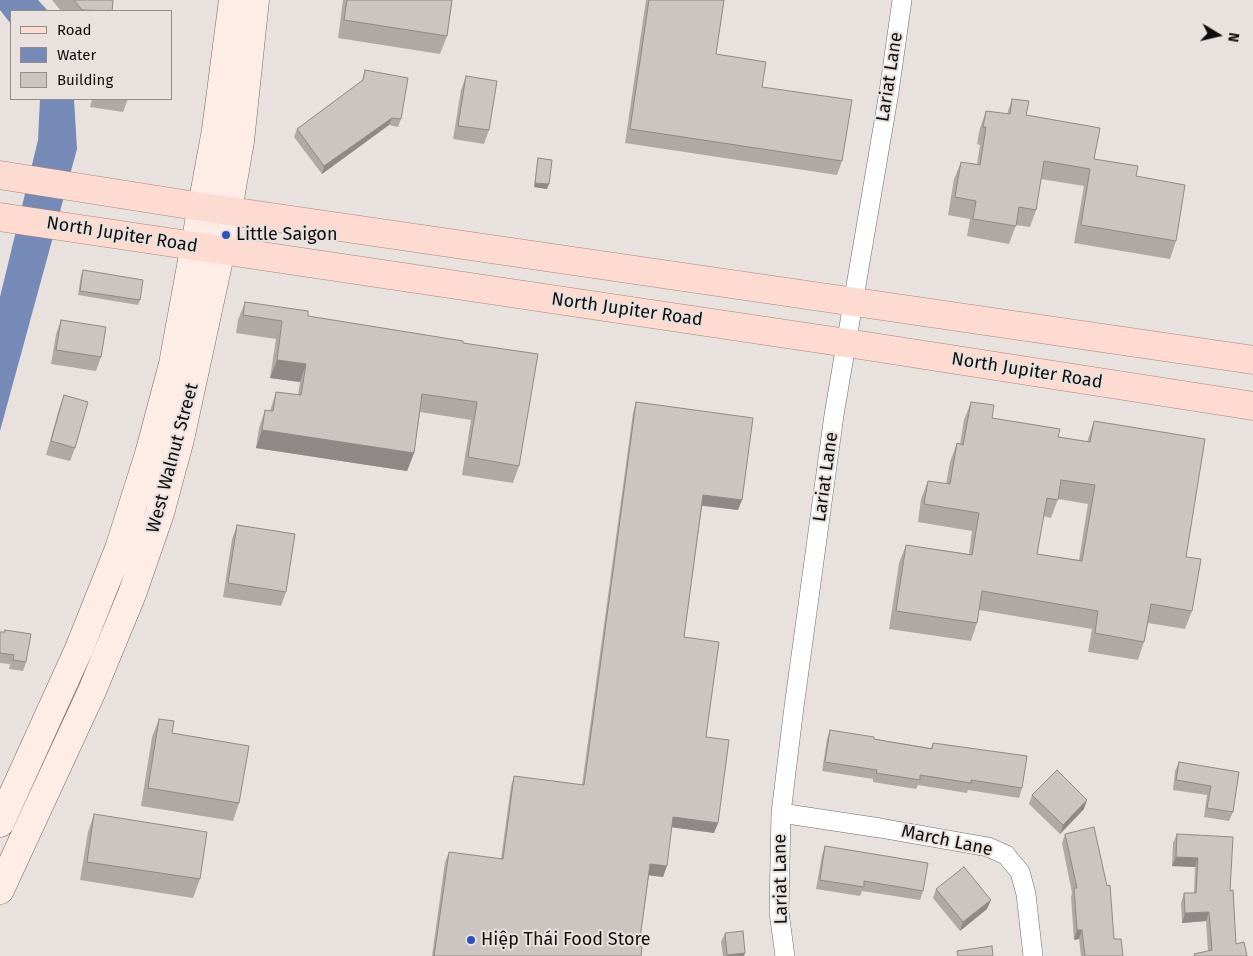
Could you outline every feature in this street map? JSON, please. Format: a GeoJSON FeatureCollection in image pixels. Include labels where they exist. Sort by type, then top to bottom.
{"type":"FeatureCollection","features":[{"type":"Feature","properties":{"kind":"main road","name":"West Walnut Street"},"geometry":{"type":"LineString","coordinates":[[0,890],[80,718],[132,594],[160,513],[180,439],[221,250],[215,209],[216,130],[233,0]]}},
{"type":"Feature","properties":{"kind":"main road","name":"West Walnut Street"},"geometry":{"type":"LineString","coordinates":[[0,838],[8,821],[4,813],[77,654],[119,549],[149,454],[172,371],[195,246],[215,209],[240,141],[255,0]]}},
{"type":"Feature","properties":{"kind":"main road"},"geometry":{"type":"LineString","coordinates":[[0,175],[215,209],[1253,360]]}},
{"type":"Feature","properties":{"kind":"main road","name":"North Jupiter Road"},"geometry":{"type":"LineString","coordinates":[[0,217],[847,343],[1253,406]]}},
{"type":"Feature","properties":{"kind":"main road"},"geometry":{"type":"LineString","coordinates":[[570,302],[576,262]]}},
{"type":"Feature","properties":{"kind":"main road"},"geometry":{"type":"LineString","coordinates":[[107,654],[103,650],[103,632],[106,616],[121,579],[119,549]]}},
{"type":"Feature","properties":{"kind":"main road"},"geometry":{"type":"LineString","coordinates":[[77,654],[84,659],[87,678],[80,718]]}},
{"type":"Feature","properties":{"kind":"street","name":"Lariat Lane"},"geometry":{"type":"LineString","coordinates":[[785,956],[779,912],[781,813],[818,526],[853,302],[889,92],[902,0]]}},
{"type":"Feature","properties":{"kind":"street","name":"March Lane"},"geometry":{"type":"LineString","coordinates":[[781,813],[988,847],[1006,855],[1020,872],[1026,894],[1033,956]]}},
{"type":"Feature","properties":{"kind":"water"},"geometry":{"type":"Polygon","coordinates":[[[0,0],[38,0],[47,10],[10,10],[10,23],[0,10],[0,0]]]}},
{"type":"Feature","properties":{"kind":"water"},"geometry":{"type":"Polygon","coordinates":[[[40,100],[74,100],[77,149],[0,431],[0,297],[38,140],[40,100]]]}},
{"type":"Feature","properties":{"kind":"building"},"geometry":{"type":"Polygon","coordinates":[[[74,0],[113,0],[112,10],[82,10],[74,0]]]}},
{"type":"Feature","properties":{"kind":"building"},"geometry":{"type":"Polygon","coordinates":[[[347,0],[452,0],[447,36],[344,20],[347,0]]]}},
{"type":"Feature","properties":{"kind":"building"},"geometry":{"type":"Polygon","coordinates":[[[649,0],[724,0],[716,54],[766,62],[762,87],[852,100],[842,161],[630,129],[649,0]]]}},
{"type":"Feature","properties":{"kind":"building"},"geometry":{"type":"Polygon","coordinates":[[[365,70],[408,78],[401,119],[392,118],[324,166],[297,129],[363,80],[365,70]]]}},
{"type":"Feature","properties":{"kind":"building"},"geometry":{"type":"Polygon","coordinates":[[[466,76],[497,81],[489,130],[458,126],[466,76]]]}},
{"type":"Feature","properties":{"kind":"building"},"geometry":{"type":"Polygon","coordinates":[[[1012,99],[1029,101],[1026,115],[1100,128],[1094,159],[1138,166],[1136,176],[1185,185],[1176,241],[1081,225],[1090,169],[1044,161],[1036,210],[1019,207],[1016,226],[973,219],[976,201],[955,197],[961,162],[980,165],[986,127],[983,127],[986,111],[1010,114],[1012,99]]]}},
{"type":"Feature","properties":{"kind":"building"},"geometry":{"type":"Polygon","coordinates":[[[538,158],[552,160],[549,184],[535,183],[538,158]]]}},
{"type":"Feature","properties":{"kind":"building"},"geometry":{"type":"Polygon","coordinates":[[[83,270],[143,280],[140,300],[80,291],[83,270]]]}},
{"type":"Feature","properties":{"kind":"building"},"geometry":{"type":"Polygon","coordinates":[[[245,302],[308,311],[308,316],[538,354],[519,466],[468,457],[477,402],[422,394],[414,453],[262,430],[265,410],[273,411],[276,392],[301,395],[306,364],[277,360],[282,321],[243,315],[245,302]]]}},
{"type":"Feature","properties":{"kind":"building"},"geometry":{"type":"Polygon","coordinates":[[[61,320],[106,327],[101,357],[56,350],[61,320]]]}},
{"type":"Feature","properties":{"kind":"building"},"geometry":{"type":"Polygon","coordinates":[[[64,395],[88,402],[75,448],[51,441],[64,395]]]}},
{"type":"Feature","properties":{"kind":"building"},"geometry":{"type":"Polygon","coordinates":[[[636,402],[753,418],[742,500],[703,495],[684,637],[719,642],[706,737],[729,740],[718,823],[673,817],[667,866],[650,864],[639,946],[642,947],[641,956],[434,956],[449,852],[503,859],[514,776],[584,785],[636,402]]]}},
{"type":"Feature","properties":{"kind":"building"},"geometry":{"type":"Polygon","coordinates":[[[971,402],[994,405],[992,418],[1060,429],[1058,437],[1090,442],[1094,421],[1205,439],[1186,557],[1201,559],[1192,611],[1151,604],[1144,642],[1095,633],[1098,611],[982,591],[977,623],[896,611],[906,545],[972,555],[979,513],[924,504],[928,481],[950,484],[957,443],[963,445],[971,402]],[[1061,480],[1058,500],[1047,498],[1037,554],[1082,561],[1095,485],[1061,480]]]}},
{"type":"Feature","properties":{"kind":"building"},"geometry":{"type":"Polygon","coordinates":[[[237,525],[295,534],[286,592],[228,583],[237,525]]]}},
{"type":"Feature","properties":{"kind":"building"},"geometry":{"type":"Polygon","coordinates":[[[5,630],[31,634],[26,662],[13,660],[14,655],[0,653],[0,632],[5,632],[5,630]]]}},
{"type":"Feature","properties":{"kind":"building"},"geometry":{"type":"Polygon","coordinates":[[[159,719],[174,721],[172,733],[249,746],[239,803],[148,788],[159,719]]]}},
{"type":"Feature","properties":{"kind":"building"},"geometry":{"type":"Polygon","coordinates":[[[830,730],[932,749],[933,743],[1027,756],[1022,788],[920,775],[920,780],[876,773],[877,770],[825,762],[830,730]]]}},
{"type":"Feature","properties":{"kind":"building"},"geometry":{"type":"Polygon","coordinates":[[[1179,762],[1239,772],[1233,812],[1207,808],[1211,786],[1176,780],[1179,762]]]}},
{"type":"Feature","properties":{"kind":"building"},"geometry":{"type":"Polygon","coordinates":[[[1057,770],[1087,800],[1063,825],[1032,795],[1057,770]]]}},
{"type":"Feature","properties":{"kind":"building"},"geometry":{"type":"Polygon","coordinates":[[[94,814],[207,832],[200,879],[87,862],[94,814]]]}},
{"type":"Feature","properties":{"kind":"building"},"geometry":{"type":"Polygon","coordinates":[[[1094,827],[1107,886],[1110,885],[1114,939],[1121,939],[1123,956],[1085,956],[1082,930],[1077,930],[1074,888],[1077,888],[1065,834],[1094,827]]]}},
{"type":"Feature","properties":{"kind":"building"},"geometry":{"type":"Polygon","coordinates":[[[1177,834],[1233,837],[1230,891],[1233,890],[1236,944],[1244,942],[1247,956],[1195,956],[1194,954],[1212,950],[1209,912],[1185,913],[1184,893],[1196,893],[1198,858],[1176,857],[1177,834]]]}},
{"type":"Feature","properties":{"kind":"building"},"geometry":{"type":"Polygon","coordinates":[[[825,846],[928,863],[923,891],[864,881],[864,887],[820,880],[825,846]]]}},
{"type":"Feature","properties":{"kind":"building"},"geometry":{"type":"Polygon","coordinates":[[[964,867],[991,900],[963,922],[936,889],[964,867]]]}},
{"type":"Feature","properties":{"kind":"building"},"geometry":{"type":"Polygon","coordinates":[[[743,931],[745,953],[727,955],[725,933],[743,931]]]}},
{"type":"Feature","properties":{"kind":"building"},"geometry":{"type":"Polygon","coordinates":[[[992,946],[993,956],[958,956],[957,951],[992,946]]]}},
{"type":"Feature","properties":{"kind":"place","name":"Little Saigon"},"geometry":{"type":"Point","coordinates":[226,235]}},
{"type":"Feature","properties":{"kind":"place","name":"Hiệp Thái Food Store"},"geometry":{"type":"Point","coordinates":[471,940]}}]}
